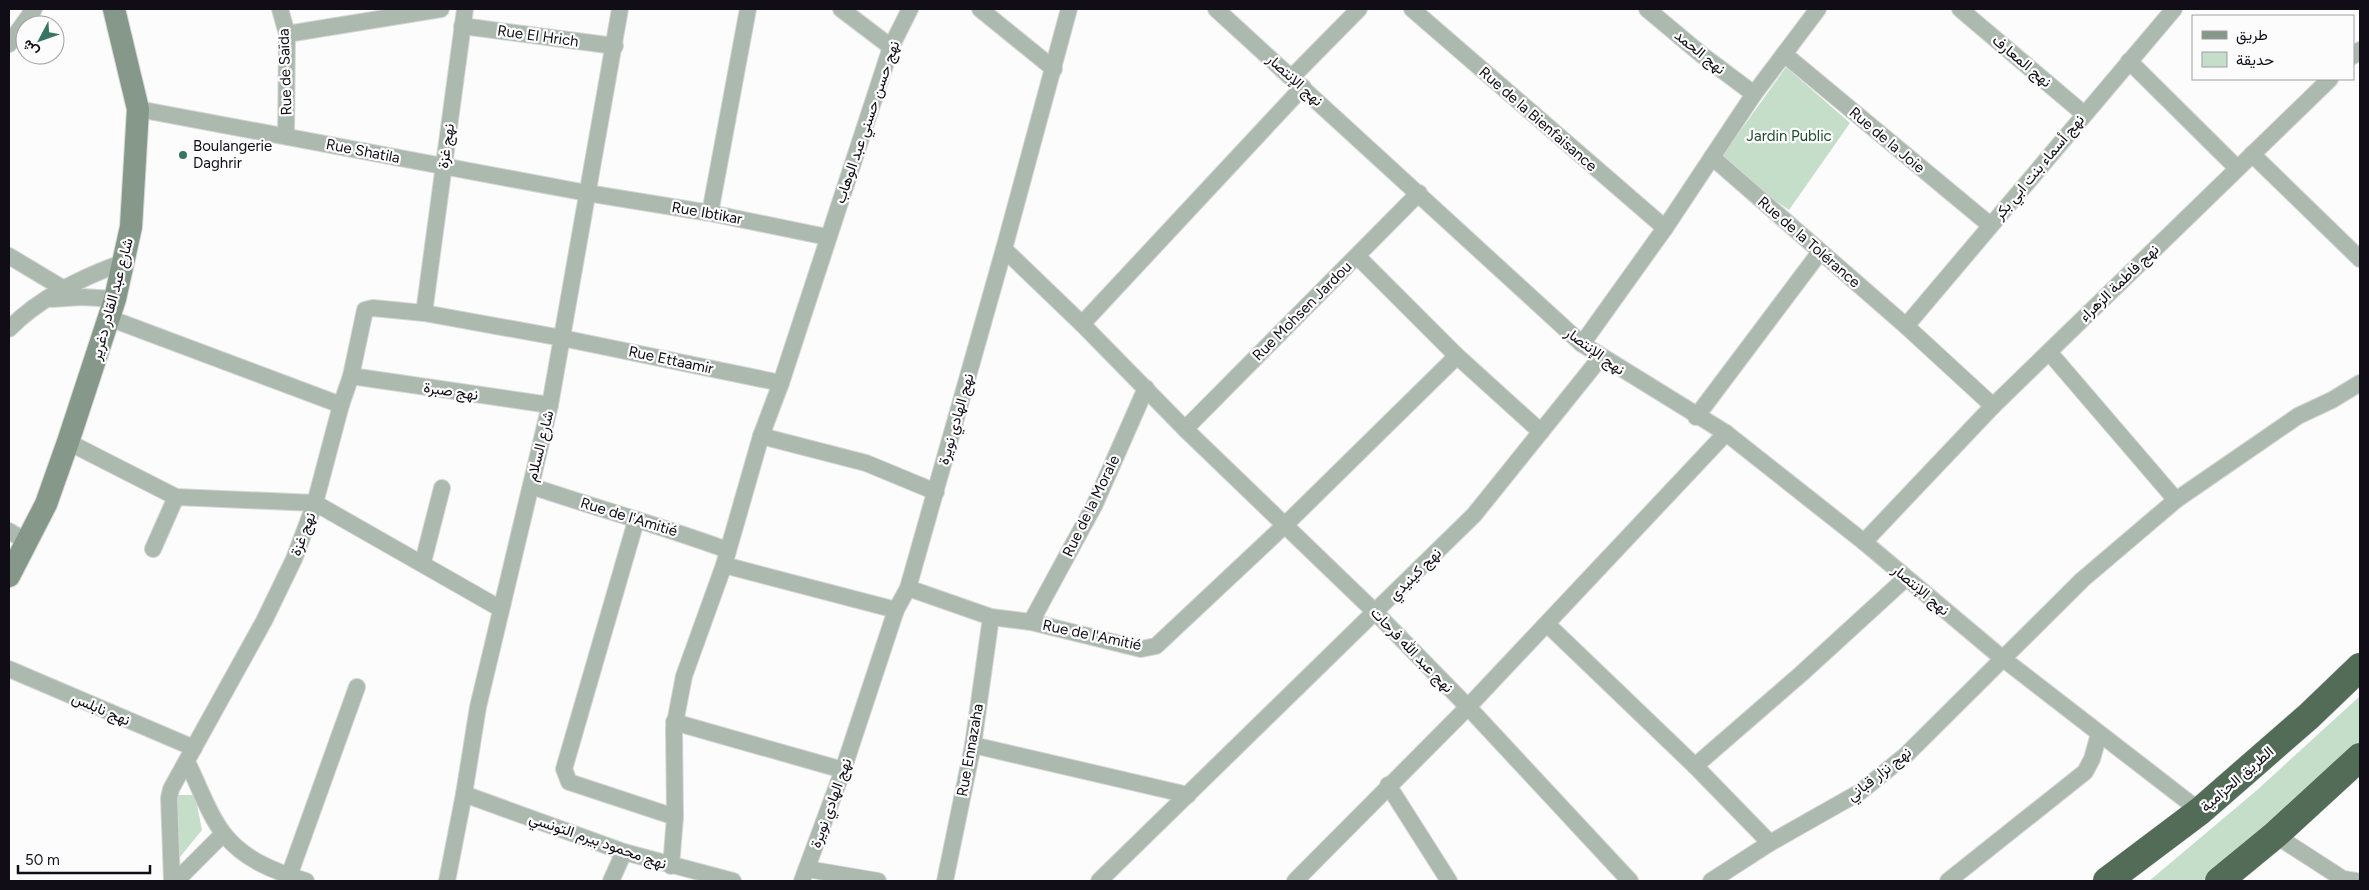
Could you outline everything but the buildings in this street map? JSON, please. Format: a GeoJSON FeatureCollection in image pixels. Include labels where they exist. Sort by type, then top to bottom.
{"type":"FeatureCollection","features":[{"type":"Feature","properties":{"kind":"highway","name":"الطريق الحزامية"},"geometry":{"type":"LineString","coordinates":[[2107,881],[2200,812],[2309,716],[2360,667]]}},
{"type":"Feature","properties":{"kind":"highway"},"geometry":{"type":"LineString","coordinates":[[2219,881],[2275,835],[2360,757]]}},
{"type":"Feature","properties":{"kind":"main road","name":"شارع عبد القادر دغرير"},"geometry":{"type":"LineString","coordinates":[[9,576],[18,536],[46,504],[68,442],[112,308],[131,227],[138,109],[112,10]]}},
{"type":"Feature","properties":{"kind":"street"},"geometry":{"type":"LineString","coordinates":[[9,44],[34,9]]}},
{"type":"Feature","properties":{"kind":"street","name":"Rue de Saïda"},"geometry":{"type":"LineString","coordinates":[[280,9],[287,34],[286,136]]}},
{"type":"Feature","properties":{"kind":"street"},"geometry":{"type":"LineString","coordinates":[[287,34],[441,9]]}},
{"type":"Feature","properties":{"kind":"street"},"geometry":{"type":"LineString","coordinates":[[449,9],[462,26]]}},
{"type":"Feature","properties":{"kind":"street","name":"نهج غزة"},"geometry":{"type":"LineString","coordinates":[[424,313],[465,9]]}},
{"type":"Feature","properties":{"kind":"street","name":"شارع السلام"},"geometry":{"type":"LineString","coordinates":[[447,881],[478,707],[550,405],[615,46],[620,9]]}},
{"type":"Feature","properties":{"kind":"street"},"geometry":{"type":"LineString","coordinates":[[710,213],[748,9]]}},
{"type":"Feature","properties":{"kind":"street"},"geometry":{"type":"LineString","coordinates":[[841,9],[892,47]]}},
{"type":"Feature","properties":{"kind":"street","name":"نهج حسن حسني عبد الوهاب"},"geometry":{"type":"LineString","coordinates":[[671,866],[675,817],[674,722],[689,658],[725,557],[760,436],[781,383],[892,47],[910,9]]}},
{"type":"Feature","properties":{"kind":"street"},"geometry":{"type":"LineString","coordinates":[[980,9],[1054,69],[1070,9]]}},
{"type":"Feature","properties":{"kind":"street","name":"نهج الإنتصار"},"geometry":{"type":"LineString","coordinates":[[1216,9],[1298,82],[1582,344],[1726,434],[1864,542],[2002,658],[2200,812]]}},
{"type":"Feature","properties":{"kind":"street"},"geometry":{"type":"LineString","coordinates":[[1082,324],[1298,82],[1359,9]]}},
{"type":"Feature","properties":{"kind":"street","name":"Rue de la Bienfaisance"},"geometry":{"type":"LineString","coordinates":[[1412,9],[1665,228]]}},
{"type":"Feature","properties":{"kind":"street","name":"نهج الحمد"},"geometry":{"type":"LineString","coordinates":[[1648,9],[1702,55],[1754,94]]}},
{"type":"Feature","properties":{"kind":"street"},"geometry":{"type":"LineString","coordinates":[[1582,344],[1665,228],[1754,94],[1818,9]]}},
{"type":"Feature","properties":{"kind":"street","name":"نهج المعارف"},"geometry":{"type":"LineString","coordinates":[[1960,9],[2084,114]]}},
{"type":"Feature","properties":{"kind":"street","name":"نهج أسماء بنت ابي بكر"},"geometry":{"type":"LineString","coordinates":[[1906,326],[2174,9]]}},
{"type":"Feature","properties":{"kind":"street","name":"Rue El Hrich"},"geometry":{"type":"LineString","coordinates":[[462,26],[615,46]]}},
{"type":"Feature","properties":{"kind":"street","name":"Rue de la Joie"},"geometry":{"type":"LineString","coordinates":[[1784,54],[1990,225]]}},
{"type":"Feature","properties":{"kind":"street"},"geometry":{"type":"LineString","coordinates":[[2129,61],[2237,168]]}},
{"type":"Feature","properties":{"kind":"street","name":"نهج الهادي نويرة"},"geometry":{"type":"LineString","coordinates":[[908,588],[1054,69]]}},
{"type":"Feature","properties":{"kind":"street","name":"نهج فاطمة الزهراء"},"geometry":{"type":"LineString","coordinates":[[1864,542],[1993,406],[2329,80]]}},
{"type":"Feature","properties":{"kind":"street","name":"Rue Shatila"},"geometry":{"type":"LineString","coordinates":[[138,109],[587,193]]}},
{"type":"Feature","properties":{"kind":"street"},"geometry":{"type":"LineString","coordinates":[[2252,154],[2360,259]]}},
{"type":"Feature","properties":{"kind":"street","name":"Rue de la Tolérance"},"geometry":{"type":"LineString","coordinates":[[1712,157],[1906,326]]}},
{"type":"Feature","properties":{"kind":"street","name":"Rue Ibtikar"},"geometry":{"type":"LineString","coordinates":[[587,193],[710,213],[828,237]]}},
{"type":"Feature","properties":{"kind":"street","name":"Rue Mohsen Jardou"},"geometry":{"type":"LineString","coordinates":[[1184,429],[1419,193]]}},
{"type":"Feature","properties":{"kind":"street","name":"نهج عبد الله فرحات"},"geometry":{"type":"LineString","coordinates":[[1004,249],[1082,324],[1184,429],[1376,613],[1468,707],[1630,881]]}},
{"type":"Feature","properties":{"kind":"street"},"geometry":{"type":"LineString","coordinates":[[1696,416],[1820,252]]}},
{"type":"Feature","properties":{"kind":"street"},"geometry":{"type":"LineString","coordinates":[[9,256],[64,289]]}},
{"type":"Feature","properties":{"kind":"street"},"geometry":{"type":"LineString","coordinates":[[1357,256],[1458,356],[1541,432]]}},
{"type":"Feature","properties":{"kind":"street"},"geometry":{"type":"LineString","coordinates":[[9,329],[45,300],[93,274],[124,262]]}},
{"type":"Feature","properties":{"kind":"street"},"geometry":{"type":"LineString","coordinates":[[45,300],[82,297],[341,404]]}},
{"type":"Feature","properties":{"kind":"street","name":"نهج غزة"},"geometry":{"type":"LineString","coordinates":[[172,881],[169,798],[171,788],[191,755],[290,568],[315,503],[341,404],[352,376],[365,310],[373,308]]}},
{"type":"Feature","properties":{"kind":"street","name":"Rue Ettaamir"},"geometry":{"type":"LineString","coordinates":[[373,308],[424,313],[562,338],[781,383]]}},
{"type":"Feature","properties":{"kind":"street"},"geometry":{"type":"LineString","coordinates":[[1906,326],[1993,406]]}},
{"type":"Feature","properties":{"kind":"street"},"geometry":{"type":"LineString","coordinates":[[2049,352],[2176,500]]}},
{"type":"Feature","properties":{"kind":"street","name":"Rue de l'Amitié"},"geometry":{"type":"LineString","coordinates":[[908,588],[991,617],[1031,622],[1141,649],[1156,646],[1285,525],[1458,356]]}},
{"type":"Feature","properties":{"kind":"street","name":"نهج كينيدي"},"geometry":{"type":"LineString","coordinates":[[1099,881],[1376,613],[1474,515],[1601,357]]}},
{"type":"Feature","properties":{"kind":"street","name":"نهج صبرة"},"geometry":{"type":"LineString","coordinates":[[352,376],[550,405]]}},
{"type":"Feature","properties":{"kind":"street","name":"نهج نزار قباني"},"geometry":{"type":"LineString","coordinates":[[1711,881],[1770,843],[1860,792],[1906,755],[2082,580],[2176,500],[2298,416],[2332,400],[2360,383]]}},
{"type":"Feature","properties":{"kind":"street","name":"Rue de la Morale"},"geometry":{"type":"LineString","coordinates":[[1031,622],[1094,506],[1146,388]]}},
{"type":"Feature","properties":{"kind":"street"},"geometry":{"type":"LineString","coordinates":[[1295,881],[1388,785],[1468,707],[1726,434]]}},
{"type":"Feature","properties":{"kind":"street"},"geometry":{"type":"LineString","coordinates":[[760,436],[866,463],[936,492]]}},
{"type":"Feature","properties":{"kind":"street"},"geometry":{"type":"LineString","coordinates":[[68,442],[176,497],[315,503],[423,562],[501,609]]}},
{"type":"Feature","properties":{"kind":"street","name":"Rue de l'Amitié"},"geometry":{"type":"LineString","coordinates":[[531,486],[636,521],[676,531],[725,557],[896,610]]}},
{"type":"Feature","properties":{"kind":"street"},"geometry":{"type":"LineString","coordinates":[[423,562],[442,488]]}},
{"type":"Feature","properties":{"kind":"street"},"geometry":{"type":"LineString","coordinates":[[153,549],[176,497]]}},
{"type":"Feature","properties":{"kind":"street"},"geometry":{"type":"LineString","coordinates":[[636,521],[564,769],[569,782],[675,817]]}},
{"type":"Feature","properties":{"kind":"street"},"geometry":{"type":"LineString","coordinates":[[1695,766],[1801,674],[1906,578]]}},
{"type":"Feature","properties":{"kind":"street"},"geometry":{"type":"LineString","coordinates":[[896,610],[908,588]]}},
{"type":"Feature","properties":{"kind":"street","name":"نهج الهادي نويرة"},"geometry":{"type":"LineString","coordinates":[[805,875],[843,770],[896,610]]}},
{"type":"Feature","properties":{"kind":"street","name":"Rue Ennazaha"},"geometry":{"type":"LineString","coordinates":[[945,881],[973,745],[991,617]]}},
{"type":"Feature","properties":{"kind":"street"},"geometry":{"type":"LineString","coordinates":[[1547,624],[1695,766],[1770,843]]}},
{"type":"Feature","properties":{"kind":"street","name":"نهج نابلس"},"geometry":{"type":"LineString","coordinates":[[9,669],[191,755]]}},
{"type":"Feature","properties":{"kind":"street"},"geometry":{"type":"LineString","coordinates":[[289,876],[357,687]]}},
{"type":"Feature","properties":{"kind":"street"},"geometry":{"type":"LineString","coordinates":[[674,722],[843,770]]}},
{"type":"Feature","properties":{"kind":"street"},"geometry":{"type":"LineString","coordinates":[[1948,881],[2085,772],[2092,758],[2099,734]]}},
{"type":"Feature","properties":{"kind":"street"},"geometry":{"type":"LineString","coordinates":[[973,745],[1188,795]]}},
{"type":"Feature","properties":{"kind":"street"},"geometry":{"type":"LineString","coordinates":[[191,755],[223,834],[252,859],[289,876],[306,881]]}},
{"type":"Feature","properties":{"kind":"street"},"geometry":{"type":"LineString","coordinates":[[1388,785],[1449,881]]}},
{"type":"Feature","properties":{"kind":"street","name":"نهج محمود بيرم التونسي"},"geometry":{"type":"LineString","coordinates":[[464,794],[624,852],[733,881]]}},
{"type":"Feature","properties":{"kind":"street"},"geometry":{"type":"LineString","coordinates":[[176,881],[223,834]]}},
{"type":"Feature","properties":{"kind":"street"},"geometry":{"type":"LineString","coordinates":[[2275,835],[2343,879],[2356,881]]}},
{"type":"Feature","properties":{"kind":"street"},"geometry":{"type":"LineString","coordinates":[[611,881],[624,852]]}},
{"type":"Feature","properties":{"kind":"street"},"geometry":{"type":"LineString","coordinates":[[805,875],[878,881]]}},
{"type":"Feature","properties":{"kind":"green space","name":"Jardin Public"},"geometry":{"type":"Polygon","coordinates":[[[1786,67],[1850,123],[1789,210],[1718,162],[1786,67]]]}},
{"type":"Feature","properties":{"kind":"green space"},"geometry":{"type":"Polygon","coordinates":[[[2360,696],[2360,742],[2215,872],[2202,881],[2149,881],[2256,791],[2360,696]]]}},
{"type":"Feature","properties":{"kind":"green space"},"geometry":{"type":"Polygon","coordinates":[[[178,795],[195,795],[202,830],[176,862],[178,795]]]}},
{"type":"Feature","properties":{"kind":"place","name":"Boulangerie Daghrir"},"geometry":{"type":"Point","coordinates":[183,155]}}]}
